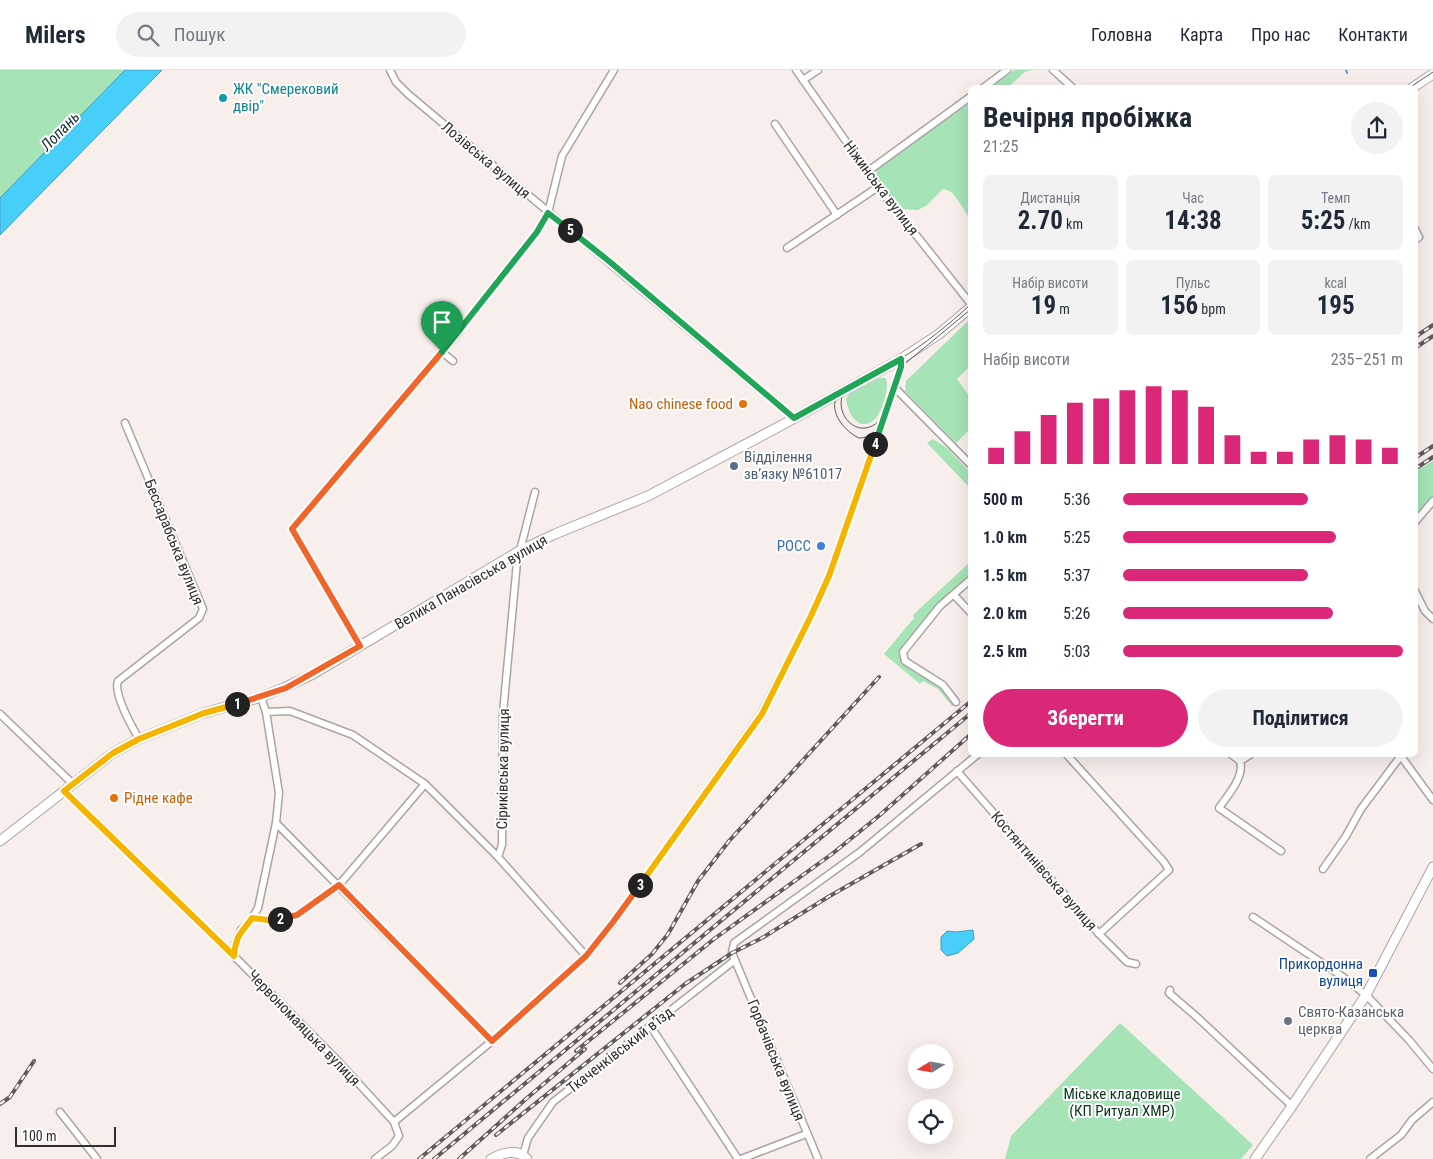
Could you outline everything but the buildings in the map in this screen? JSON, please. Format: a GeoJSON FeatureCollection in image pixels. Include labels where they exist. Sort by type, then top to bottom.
{"type":"FeatureCollection","features":[{"type":"Feature","properties":{"kind":"street","name":"Лозівська вулиця"},"geometry":{"type":"LineString","coordinates":[[390,70],[396,82],[408,94],[794,418]]}},
{"type":"Feature","properties":{"kind":"street"},"geometry":{"type":"LineString","coordinates":[[360,646],[292,529],[442,352],[537,232],[548,213],[562,156],[614,70]]}},
{"type":"Feature","properties":{"kind":"street","name":"Ніжинська вулиця"},"geometry":{"type":"LineString","coordinates":[[796,70],[878,187],[968,300]]}},
{"type":"Feature","properties":{"kind":"street"},"geometry":{"type":"LineString","coordinates":[[803,80],[818,70]]}},
{"type":"Feature","properties":{"kind":"street"},"geometry":{"type":"LineString","coordinates":[[987,85],[1007,70]]}},
{"type":"Feature","properties":{"kind":"street"},"geometry":{"type":"LineString","coordinates":[[1053,70],[1070,85]]}},
{"type":"Feature","properties":{"kind":"street"},"geometry":{"type":"LineString","coordinates":[[1416,85],[1433,74]]}},
{"type":"Feature","properties":{"kind":"street"},"geometry":{"type":"LineString","coordinates":[[867,172],[968,98]]}},
{"type":"Feature","properties":{"kind":"street"},"geometry":{"type":"LineString","coordinates":[[775,124],[836,216]]}},
{"type":"Feature","properties":{"kind":"street"},"geometry":{"type":"LineString","coordinates":[[787,248],[878,187]]}},
{"type":"Feature","properties":{"kind":"street","name":"Велика Панасівська вулиця"},"geometry":{"type":"LineString","coordinates":[[0,841],[113,753],[139,739],[204,713],[286,688],[521,550],[648,496],[901,359],[939,334],[968,310]]}},
{"type":"Feature","properties":{"kind":"street"},"geometry":{"type":"LineString","coordinates":[[442,352],[452,361]]}},
{"type":"Feature","properties":{"kind":"street"},"geometry":{"type":"LineString","coordinates":[[375,1159],[392,1146],[399,1136],[394,1122],[492,1041],[586,956],[613,922],[762,714],[829,576],[901,367],[901,359]]}},
{"type":"Feature","properties":{"kind":"street"},"geometry":{"type":"LineString","coordinates":[[894,386],[968,462]]}},
{"type":"Feature","properties":{"kind":"street","name":"Бессарабська вулиця"},"geometry":{"type":"LineString","coordinates":[[125,423],[202,609],[198,618],[118,681],[119,696],[139,739]]}},
{"type":"Feature","properties":{"kind":"street","name":"Сіриківська вулиця"},"geometry":{"type":"LineString","coordinates":[[498,856],[502,845],[503,714],[517,562],[535,492]]}},
{"type":"Feature","properties":{"kind":"street"},"geometry":{"type":"LineString","coordinates":[[1418,518],[1433,501]]}},
{"type":"Feature","properties":{"kind":"street"},"geometry":{"type":"LineString","coordinates":[[956,702],[943,685],[905,661],[903,652],[940,606],[968,582]]}},
{"type":"Feature","properties":{"kind":"street"},"geometry":{"type":"LineString","coordinates":[[954,594],[968,610]]}},
{"type":"Feature","properties":{"kind":"street"},"geometry":{"type":"LineString","coordinates":[[1418,597],[1425,612],[1433,619]]}},
{"type":"Feature","properties":{"kind":"street"},"geometry":{"type":"LineString","coordinates":[[234,956],[235,944],[241,930],[258,908],[276,823],[279,793],[266,712],[261,697]]}},
{"type":"Feature","properties":{"kind":"street"},"geometry":{"type":"LineString","coordinates":[[266,712],[290,710],[353,735],[424,784],[498,856],[586,956]]}},
{"type":"Feature","properties":{"kind":"street"},"geometry":{"type":"LineString","coordinates":[[0,714],[73,784]]}},
{"type":"Feature","properties":{"kind":"street"},"geometry":{"type":"LineString","coordinates":[[735,960],[732,953],[734,943],[742,936],[860,852],[974,757]]}},
{"type":"Feature","properties":{"kind":"street"},"geometry":{"type":"LineString","coordinates":[[1070,757],[1121,813],[1169,870],[1099,934]]}},
{"type":"Feature","properties":{"kind":"street"},"geometry":{"type":"LineString","coordinates":[[1235,757],[1240,761],[1242,771],[1219,808],[1281,851]]}},
{"type":"Feature","properties":{"kind":"street"},"geometry":{"type":"LineString","coordinates":[[1240,761],[1247,757]]}},
{"type":"Feature","properties":{"kind":"street"},"geometry":{"type":"LineString","coordinates":[[1323,869],[1346,836],[1361,809],[1399,757]]}},
{"type":"Feature","properties":{"kind":"street"},"geometry":{"type":"LineString","coordinates":[[1401,757],[1433,800]]}},
{"type":"Feature","properties":{"kind":"street","name":"Костянтинівська вулиця"},"geometry":{"type":"LineString","coordinates":[[957,771],[1099,934],[1127,962],[1136,964]]}},
{"type":"Feature","properties":{"kind":"street"},"geometry":{"type":"LineString","coordinates":[[252,918],[284,919],[297,915],[339,885],[424,784]]}},
{"type":"Feature","properties":{"kind":"street","name":"Червономаяцька вулиця"},"geometry":{"type":"LineString","coordinates":[[64,791],[234,956],[336,1059],[394,1122]]}},
{"type":"Feature","properties":{"kind":"street"},"geometry":{"type":"LineString","coordinates":[[276,823],[492,1041]]}},
{"type":"Feature","properties":{"kind":"street"},"geometry":{"type":"LineString","coordinates":[[1255,1159],[1366,995],[1433,867]]}},
{"type":"Feature","properties":{"kind":"street"},"geometry":{"type":"LineString","coordinates":[[1252,918],[1343,977],[1366,995],[1409,1040],[1433,1069]]}},
{"type":"Feature","properties":{"kind":"street","name":"Ткаченківський в'їзд"},"geometry":{"type":"LineString","coordinates":[[525,1157],[528,1138],[553,1102],[735,960]]}},
{"type":"Feature","properties":{"kind":"street","name":"Горбачівська вулиця"},"geometry":{"type":"LineString","coordinates":[[735,960],[818,1159]]}},
{"type":"Feature","properties":{"kind":"street"},"geometry":{"type":"LineString","coordinates":[[1170,990],[1169,994],[1198,1018],[1292,1106]]}},
{"type":"Feature","properties":{"kind":"street"},"geometry":{"type":"LineString","coordinates":[[651,1027],[740,1159],[806,1134]]}},
{"type":"Feature","properties":{"kind":"street"},"geometry":{"type":"LineString","coordinates":[[1370,1159],[1401,1135],[1412,1120],[1433,1102]]}},
{"type":"Feature","properties":{"kind":"street"},"geometry":{"type":"LineString","coordinates":[[60,1112],[97,1159]]}},
{"type":"Feature","properties":{"kind":"street"},"geometry":{"type":"LineString","coordinates":[[491,1159],[503,1153],[525,1157]]}},
{"type":"Feature","properties":{"kind":"green space"},"geometry":{"type":"Polygon","coordinates":[[[0,70],[125,70],[0,198],[0,70]]]}},
{"type":"Feature","properties":{"kind":"green space"},"geometry":{"type":"Polygon","coordinates":[[[1014,70],[1032,70],[1025,72],[1010,85],[994,85],[1014,70]]]}},
{"type":"Feature","properties":{"kind":"green space"},"geometry":{"type":"Polygon","coordinates":[[[968,104],[968,217],[953,194],[943,189],[927,205],[918,210],[900,209],[880,184],[876,174],[878,168],[968,104]]]}},
{"type":"Feature","properties":{"kind":"green space"},"geometry":{"type":"Polygon","coordinates":[[[968,321],[968,368],[957,379],[968,394],[968,431],[956,443],[905,391],[906,381],[968,321]]]}},
{"type":"Feature","properties":{"kind":"green space"},"geometry":{"type":"Polygon","coordinates":[[[879,378],[885,378],[887,381],[881,410],[876,418],[870,422],[860,423],[849,411],[846,399],[850,393],[879,378]]]}},
{"type":"Feature","properties":{"kind":"green space"},"geometry":{"type":"Polygon","coordinates":[[[933,439],[947,448],[968,470],[968,486],[927,443],[933,439]]]}},
{"type":"Feature","properties":{"kind":"green space"},"geometry":{"type":"Polygon","coordinates":[[[1433,461],[1433,501],[1418,516],[1418,470],[1433,461]]]}},
{"type":"Feature","properties":{"kind":"green space"},"geometry":{"type":"Polygon","coordinates":[[[968,564],[968,576],[951,591],[901,652],[903,663],[942,687],[955,704],[952,706],[938,689],[923,681],[920,684],[884,654],[914,618],[913,615],[968,564]]]}},
{"type":"Feature","properties":{"kind":"green space","name":"Міське кладовище (КП Ритуал ХМР)"},"geometry":{"type":"Polygon","coordinates":[[[1120,1023],[1253,1145],[1241,1159],[1005,1159],[1011,1136],[1120,1023]]]}},
{"type":"Feature","properties":{"kind":"water"},"geometry":{"type":"Polygon","coordinates":[[[125,70],[162,70],[0,235],[0,198],[125,70]]]}},
{"type":"Feature","properties":{"kind":"water"},"geometry":{"type":"Polygon","coordinates":[[[973,930],[974,939],[958,953],[947,956],[941,950],[941,937],[947,931],[973,930]]]}},
{"type":"Feature","properties":{"kind":"tram line"},"geometry":{"type":"LineString","coordinates":[[1414,85],[1433,72]]}},
{"type":"Feature","properties":{"kind":"tram line"},"geometry":{"type":"LineString","coordinates":[[968,307],[918,347],[893,363],[845,388],[835,401],[835,408],[840,422],[859,438],[874,432],[878,427],[901,367],[968,312]]}},
{"type":"Feature","properties":{"kind":"tram line"},"geometry":{"type":"LineString","coordinates":[[844,392],[841,408],[849,422],[856,427],[863,428],[871,427],[879,421]]}},
{"type":"Feature","properties":{"kind":"railway"},"geometry":{"type":"LineString","coordinates":[[1418,335],[1433,325]]}},
{"type":"Feature","properties":{"kind":"railway"},"geometry":{"type":"LineString","coordinates":[[1418,346],[1433,336]]}},
{"type":"Feature","properties":{"kind":"railway"},"geometry":{"type":"LineString","coordinates":[[1418,456],[1433,446]]}},
{"type":"Feature","properties":{"kind":"railway"},"geometry":{"type":"LineString","coordinates":[[1418,467],[1433,457]]}},
{"type":"Feature","properties":{"kind":"railway"},"geometry":{"type":"LineString","coordinates":[[620,983],[652,954],[668,934],[698,881],[729,841],[879,677]]}},
{"type":"Feature","properties":{"kind":"railway"},"geometry":{"type":"LineString","coordinates":[[419,1159],[968,704]]}},
{"type":"Feature","properties":{"kind":"railway"},"geometry":{"type":"LineString","coordinates":[[434,1159],[968,716]]}},
{"type":"Feature","properties":{"kind":"railway"},"geometry":{"type":"LineString","coordinates":[[576,1051],[714,939],[832,854],[880,815],[968,737]]}},
{"type":"Feature","properties":{"kind":"railway"},"geometry":{"type":"LineString","coordinates":[[496,1135],[685,984],[732,953],[762,938],[828,897],[921,844]]}},
{"type":"Feature","properties":{"kind":"railway"},"geometry":{"type":"LineString","coordinates":[[459,1159],[585,1049]]}},
{"type":"Feature","properties":{"kind":"railway"},"geometry":{"type":"LineString","coordinates":[[0,1104],[10,1097],[34,1061]]}},
{"type":"Feature","properties":{"kind":"place","name":"ЖК \"Смерековий двір\""},"geometry":{"type":"Point","coordinates":[223,98]}},
{"type":"Feature","properties":{"kind":"place","name":"Nao chinese food"},"geometry":{"type":"Point","coordinates":[743,404]}},
{"type":"Feature","properties":{"kind":"place","name":"Відділення зв’язку №61017"},"geometry":{"type":"Point","coordinates":[734,466]}},
{"type":"Feature","properties":{"kind":"place","name":"РОСС"},"geometry":{"type":"Point","coordinates":[821,546]}},
{"type":"Feature","properties":{"kind":"place","name":"Рідне кафе"},"geometry":{"type":"Point","coordinates":[114,798]}},
{"type":"Feature","properties":{"kind":"place","name":"Прикордонна вулиця"},"geometry":{"type":"Point","coordinates":[1373,973]}},
{"type":"Feature","properties":{"kind":"place","name":"Свято-Казанська церква"},"geometry":{"type":"Point","coordinates":[1288,1021]}},
{"type":"Feature","properties":{"kind":"route"},"geometry":{"type":"LineString","coordinates":[[548,213],[610,262],[794,418],[901,359],[901,367],[829,576],[762,714],[613,922],[586,956],[492,1041],[339,885],[297,915],[284,919],[252,918],[241,930],[235,944],[234,956],[64,791],[113,753],[139,739],[204,713],[286,688],[360,646],[292,529],[442,352],[537,232],[548,213]]}},
{"type":"Feature","properties":{"kind":"water label","name":"Лопань"},"geometry":{"type":"Point","coordinates":[60,131]}}]}
